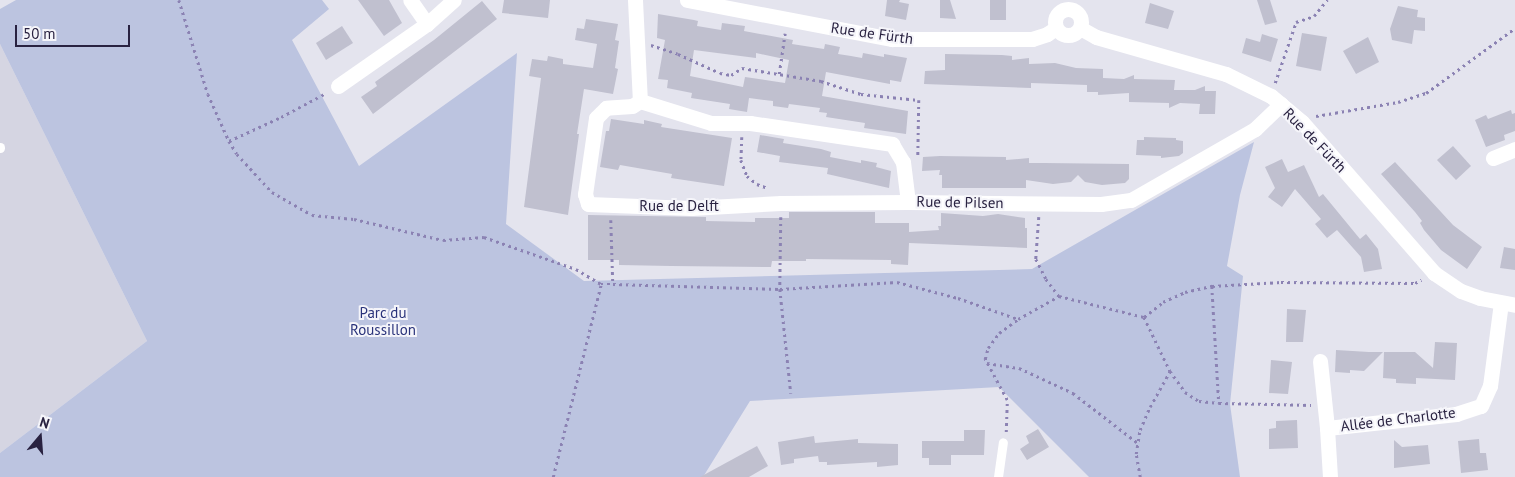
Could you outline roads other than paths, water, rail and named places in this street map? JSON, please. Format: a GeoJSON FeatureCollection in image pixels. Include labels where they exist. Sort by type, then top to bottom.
{"type":"FeatureCollection","features":[{"type":"Feature","properties":{"kind":"street"},"geometry":{"type":"LineString","coordinates":[[410,0],[427,24]]}},
{"type":"Feature","properties":{"kind":"street"},"geometry":{"type":"LineString","coordinates":[[338,86],[427,24],[454,0]]}},
{"type":"Feature","properties":{"kind":"street"},"geometry":{"type":"LineString","coordinates":[[635,0],[640,101]]}},
{"type":"Feature","properties":{"kind":"street","name":"Rue de Fürth"},"geometry":{"type":"LineString","coordinates":[[687,0],[892,39],[1032,39],[1047,34],[1056,28]]}},
{"type":"Feature","properties":{"kind":"street"},"geometry":{"type":"LineString","coordinates":[[1074,5],[1080,17],[1080,28],[1075,33],[1068,35],[1061,33],[1056,28],[1056,15],[1060,10],[1074,5]]}},
{"type":"Feature","properties":{"kind":"street","name":"Rue de Fürth"},"geometry":{"type":"LineString","coordinates":[[1080,28],[1096,37],[1226,74],[1276,100],[1302,122],[1434,273],[1461,291],[1508,304]]}},
{"type":"Feature","properties":{"kind":"street","name":"Rue de Pilsen"},"geometry":{"type":"LineString","coordinates":[[640,101],[711,123],[750,123],[892,144],[903,162],[908,202],[1101,204],[1131,200],[1254,129],[1276,100]]}},
{"type":"Feature","properties":{"kind":"street","name":"Rue de Delft"},"geometry":{"type":"LineString","coordinates":[[640,101],[632,106],[606,108],[596,118],[585,194],[588,204],[691,208],[781,203],[908,202]]}},
{"type":"Feature","properties":{"kind":"street"},"geometry":{"type":"LineString","coordinates":[[1493,158],[1515,149]]}},
{"type":"Feature","properties":{"kind":"street","name":"Allée de Charlotte"},"geometry":{"type":"LineString","coordinates":[[1327,428],[1456,414],[1480,406],[1490,386],[1508,304]]}},
{"type":"Feature","properties":{"kind":"street","name":"Allée de Charlotte"},"geometry":{"type":"LineString","coordinates":[[1320,361],[1330,477]]}},
{"type":"Feature","properties":{"kind":"lane"},"geometry":{"type":"LineString","coordinates":[[998,477],[1003,442]]}},
{"type":"Feature","properties":{"kind":"park label","name":"Parc du Roussillon"},"geometry":{"type":"Point","coordinates":[383,320]}}]}
